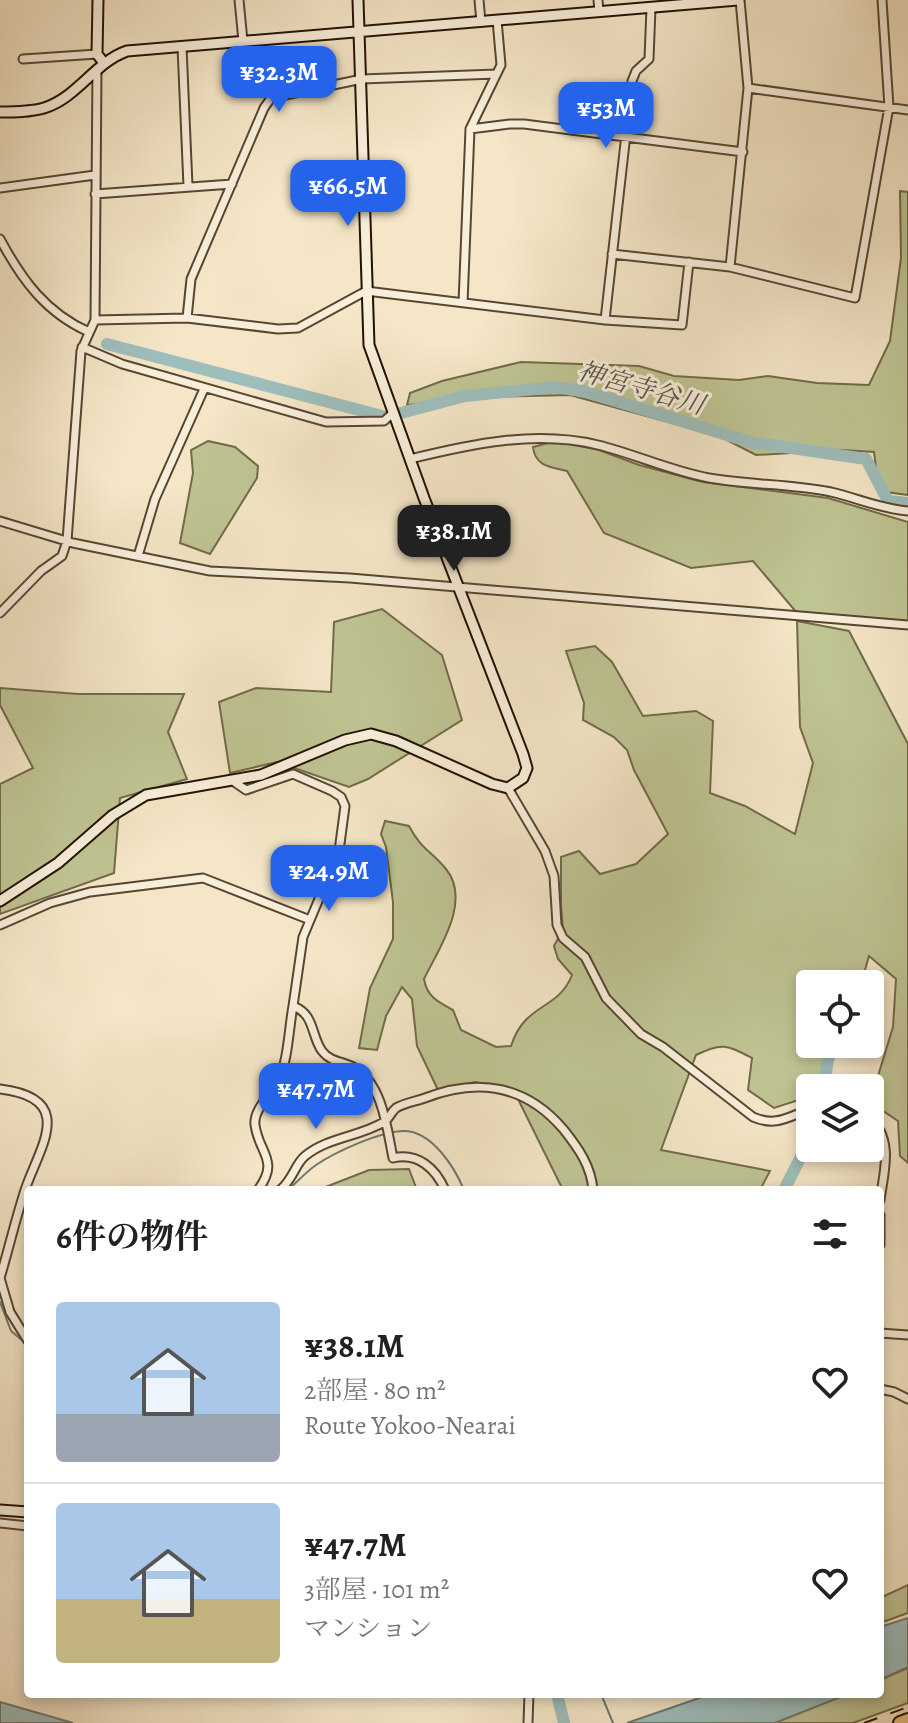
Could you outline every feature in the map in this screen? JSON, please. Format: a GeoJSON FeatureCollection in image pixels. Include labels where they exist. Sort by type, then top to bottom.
{"type":"FeatureCollection","features":[{"type":"Feature","properties":{"kind":"highway"},"geometry":{"type":"LineString","coordinates":[[900,1723],[908,1720]]}},
{"type":"Feature","properties":{"kind":"main road"},"geometry":{"type":"LineString","coordinates":[[98,0],[99,62]]}},
{"type":"Feature","properties":{"kind":"main road"},"geometry":{"type":"LineString","coordinates":[[0,901],[58,863],[113,815],[146,795],[233,781],[280,769],[345,740],[371,734],[396,741],[492,784],[508,788],[519,784],[527,768],[369,345],[358,0]]}},
{"type":"Feature","properties":{"kind":"main road"},"geometry":{"type":"LineString","coordinates":[[0,112],[45,108],[60,101],[99,62],[127,51],[739,0]]}},
{"type":"Feature","properties":{"kind":"main road"},"geometry":{"type":"LineString","coordinates":[[0,1510],[24,1512]]}},
{"type":"Feature","properties":{"kind":"street"},"geometry":{"type":"LineString","coordinates":[[239,0],[243,41]]}},
{"type":"Feature","properties":{"kind":"street"},"geometry":{"type":"LineString","coordinates":[[479,0],[481,22]]}},
{"type":"Feature","properties":{"kind":"street"},"geometry":{"type":"LineString","coordinates":[[598,0],[599,12]]}},
{"type":"Feature","properties":{"kind":"street"},"geometry":{"type":"LineString","coordinates":[[730,267],[748,88],[739,0]]}},
{"type":"Feature","properties":{"kind":"street"},"geometry":{"type":"LineString","coordinates":[[612,254],[730,267],[855,298],[889,107],[882,0]]}},
{"type":"Feature","properties":{"kind":"street"},"geometry":{"type":"LineString","coordinates":[[605,320],[632,81],[636,71],[649,59],[651,8]]}},
{"type":"Feature","properties":{"kind":"street"},"geometry":{"type":"LineString","coordinates":[[463,303],[470,129],[501,65],[497,20]]}},
{"type":"Feature","properties":{"kind":"street"},"geometry":{"type":"LineString","coordinates":[[182,47],[188,186]]}},
{"type":"Feature","properties":{"kind":"street"},"geometry":{"type":"LineString","coordinates":[[0,613],[41,571],[62,556],[67,541],[82,347],[95,320],[99,62],[23,59]]}},
{"type":"Feature","properties":{"kind":"street"},"geometry":{"type":"LineString","coordinates":[[187,318],[191,279],[271,98],[362,79],[496,74]]}},
{"type":"Feature","properties":{"kind":"street"},"geometry":{"type":"LineString","coordinates":[[748,88],[908,110]]}},
{"type":"Feature","properties":{"kind":"street"},"geometry":{"type":"LineString","coordinates":[[470,129],[510,124],[743,152]]}},
{"type":"Feature","properties":{"kind":"street"},"geometry":{"type":"LineString","coordinates":[[0,188],[95,175]]}},
{"type":"Feature","properties":{"kind":"street"},"geometry":{"type":"LineString","coordinates":[[95,194],[232,184]]}},
{"type":"Feature","properties":{"kind":"street"},"geometry":{"type":"LineString","coordinates":[[0,239],[27,285],[48,308],[68,323],[89,332]]}},
{"type":"Feature","properties":{"kind":"street"},"geometry":{"type":"LineString","coordinates":[[95,320],[187,318],[278,329],[298,328],[366,291],[605,320],[682,325],[689,262]]}},
{"type":"Feature","properties":{"kind":"street"},"geometry":{"type":"LineString","coordinates":[[82,347],[122,364],[326,422],[384,421],[393,413]]}},
{"type":"Feature","properties":{"kind":"street"},"geometry":{"type":"LineString","coordinates":[[138,556],[155,499],[204,389]]}},
{"type":"Feature","properties":{"kind":"street"},"geometry":{"type":"LineString","coordinates":[[410,459],[465,445],[545,438],[599,445],[709,478],[831,492],[891,510],[908,511]]}},
{"type":"Feature","properties":{"kind":"street"},"geometry":{"type":"LineString","coordinates":[[0,521],[67,541],[221,572],[350,578],[908,625]]}},
{"type":"Feature","properties":{"kind":"street"},"geometry":{"type":"LineString","coordinates":[[233,781],[246,790],[293,774],[341,797],[345,806],[339,851],[303,937],[280,1078],[254,1123],[269,1168],[261,1186]]}},
{"type":"Feature","properties":{"kind":"street"},"geometry":{"type":"LineString","coordinates":[[508,788],[545,851],[554,876],[557,925],[563,938],[585,957],[606,998],[641,1034],[663,1047],[753,1117],[767,1123],[796,1114]]}},
{"type":"Feature","properties":{"kind":"street"},"geometry":{"type":"LineString","coordinates":[[0,925],[50,903],[90,892],[203,878],[310,920]]}},
{"type":"Feature","properties":{"kind":"street"},"geometry":{"type":"LineString","coordinates":[[293,1006],[305,1013],[312,1023],[319,1047],[327,1057],[354,1067],[365,1076],[382,1107],[393,1158],[403,1155],[423,1162],[433,1170],[443,1186]]}},
{"type":"Feature","properties":{"kind":"street"},"geometry":{"type":"LineString","coordinates":[[285,1186],[291,1181],[302,1158],[313,1150],[385,1121],[396,1108],[456,1089],[475,1087],[520,1095],[543,1108],[571,1138],[586,1161],[592,1186]]}},
{"type":"Feature","properties":{"kind":"street"},"geometry":{"type":"LineString","coordinates":[[0,1089],[25,1095],[37,1102],[45,1113],[48,1126],[46,1142],[26,1186]]}},
{"type":"Feature","properties":{"kind":"street"},"geometry":{"type":"LineString","coordinates":[[883,1186],[887,1168],[884,1140]]}},
{"type":"Feature","properties":{"kind":"street"},"geometry":{"type":"LineString","coordinates":[[24,1191],[3,1256],[0,1278],[10,1312],[24,1335]]}},
{"type":"Feature","properties":{"kind":"street"},"geometry":{"type":"LineString","coordinates":[[884,1333],[908,1335]]}},
{"type":"Feature","properties":{"kind":"street"},"geometry":{"type":"LineString","coordinates":[[884,1390],[908,1399]]}},
{"type":"Feature","properties":{"kind":"street"},"geometry":{"type":"LineString","coordinates":[[0,1523],[24,1526]]}},
{"type":"Feature","properties":{"kind":"street"},"geometry":{"type":"LineString","coordinates":[[528,1723],[529,1698]]}},
{"type":"Feature","properties":{"kind":"green space"},"geometry":{"type":"Polygon","coordinates":[[[900,191],[908,192],[908,495],[879,491],[874,452],[842,450],[756,455],[719,436],[570,395],[492,397],[407,405],[410,393],[442,381],[521,362],[639,366],[674,376],[739,380],[768,376],[817,383],[869,385],[890,341],[901,258],[900,191]]]}},
{"type":"Feature","properties":{"kind":"green space"},"geometry":{"type":"Polygon","coordinates":[[[208,441],[235,447],[258,466],[257,478],[210,554],[180,543],[193,473],[191,450],[208,441]]]}},
{"type":"Feature","properties":{"kind":"green space"},"geometry":{"type":"Polygon","coordinates":[[[555,441],[599,450],[639,465],[703,482],[828,498],[908,522],[908,624],[797,613],[753,561],[691,568],[604,533],[567,471],[544,465],[534,453],[533,447],[555,441]]]}},
{"type":"Feature","properties":{"kind":"green space"},"geometry":{"type":"Polygon","coordinates":[[[382,609],[442,655],[462,720],[368,779],[349,787],[277,762],[230,773],[219,702],[256,688],[331,692],[334,622],[382,609]]]}},
{"type":"Feature","properties":{"kind":"green space"},"geometry":{"type":"Polygon","coordinates":[[[797,621],[849,631],[908,744],[908,1163],[900,1156],[898,1121],[884,1112],[884,1074],[879,1074],[893,1027],[896,979],[869,956],[865,970],[796,970],[796,1058],[834,1058],[825,1074],[796,1074],[796,1101],[774,1108],[748,1090],[752,1058],[736,1050],[719,1047],[696,1055],[661,1150],[770,1171],[762,1186],[561,1186],[513,1089],[475,1082],[438,1090],[417,1046],[412,999],[402,987],[386,1016],[377,1050],[359,1048],[370,988],[393,939],[393,902],[386,847],[381,834],[385,821],[409,826],[422,845],[446,869],[453,882],[456,895],[454,910],[424,979],[428,990],[453,1010],[461,1030],[496,1047],[511,1046],[524,1021],[559,995],[572,975],[558,959],[554,946],[563,929],[561,857],[579,851],[600,874],[636,864],[668,834],[634,770],[627,750],[614,737],[583,720],[584,703],[566,651],[595,646],[612,662],[643,716],[696,711],[713,721],[710,793],[745,806],[795,834],[813,763],[800,727],[797,621]]]}},
{"type":"Feature","properties":{"kind":"green space"},"geometry":{"type":"Polygon","coordinates":[[[0,688],[78,694],[184,694],[168,732],[187,779],[120,798],[114,873],[0,914],[0,784],[33,768],[0,705],[0,688]]]}},
{"type":"Feature","properties":{"kind":"green space"},"geometry":{"type":"Polygon","coordinates":[[[409,1169],[415,1186],[328,1186],[369,1170],[409,1169]]]}},
{"type":"Feature","properties":{"kind":"green space"},"geometry":{"type":"Polygon","coordinates":[[[908,1585],[908,1613],[884,1622],[884,1596],[908,1585]]]}},
{"type":"Feature","properties":{"kind":"green space"},"geometry":{"type":"Polygon","coordinates":[[[908,1668],[908,1703],[853,1723],[774,1723],[836,1698],[884,1698],[884,1678],[908,1668]]]}},
{"type":"Feature","properties":{"kind":"water"},"geometry":{"type":"Polygon","coordinates":[[[908,1618],[908,1667],[884,1678],[884,1626],[908,1618]]]}},
{"type":"Feature","properties":{"kind":"water"},"geometry":{"type":"Polygon","coordinates":[[[699,1698],[838,1698],[775,1723],[627,1723],[699,1698]]]}},
{"type":"Feature","properties":{"kind":"water"},"geometry":{"type":"Polygon","coordinates":[[[0,1702],[73,1723],[0,1723],[0,1702]]]}},
{"type":"Feature","properties":{"kind":"waterway","name":"神宮寺谷川"},"geometry":{"type":"LineString","coordinates":[[107,344],[386,417],[465,396],[556,387],[586,392],[750,442],[866,459],[888,501],[908,503]]}},
{"type":"Feature","properties":{"kind":"waterway"},"geometry":{"type":"LineString","coordinates":[[826,1074],[828,1058]]}},
{"type":"Feature","properties":{"kind":"waterway"},"geometry":{"type":"LineString","coordinates":[[292,1186],[312,1168],[335,1154],[371,1138],[404,1131],[424,1137],[433,1144],[462,1186]]}},
{"type":"Feature","properties":{"kind":"waterway"},"geometry":{"type":"LineString","coordinates":[[786,1186],[798,1162]]}},
{"type":"Feature","properties":{"kind":"waterway"},"geometry":{"type":"LineString","coordinates":[[0,1302],[11,1331],[24,1342]]}},
{"type":"Feature","properties":{"kind":"waterway"},"geometry":{"type":"LineString","coordinates":[[558,1698],[564,1723]]}},
{"type":"Feature","properties":{"kind":"waterway"},"geometry":{"type":"LineString","coordinates":[[603,1698],[613,1723]]}},
{"type":"Feature","properties":{"kind":"railway"},"geometry":{"type":"LineString","coordinates":[[864,1723],[908,1707]]}}]}
